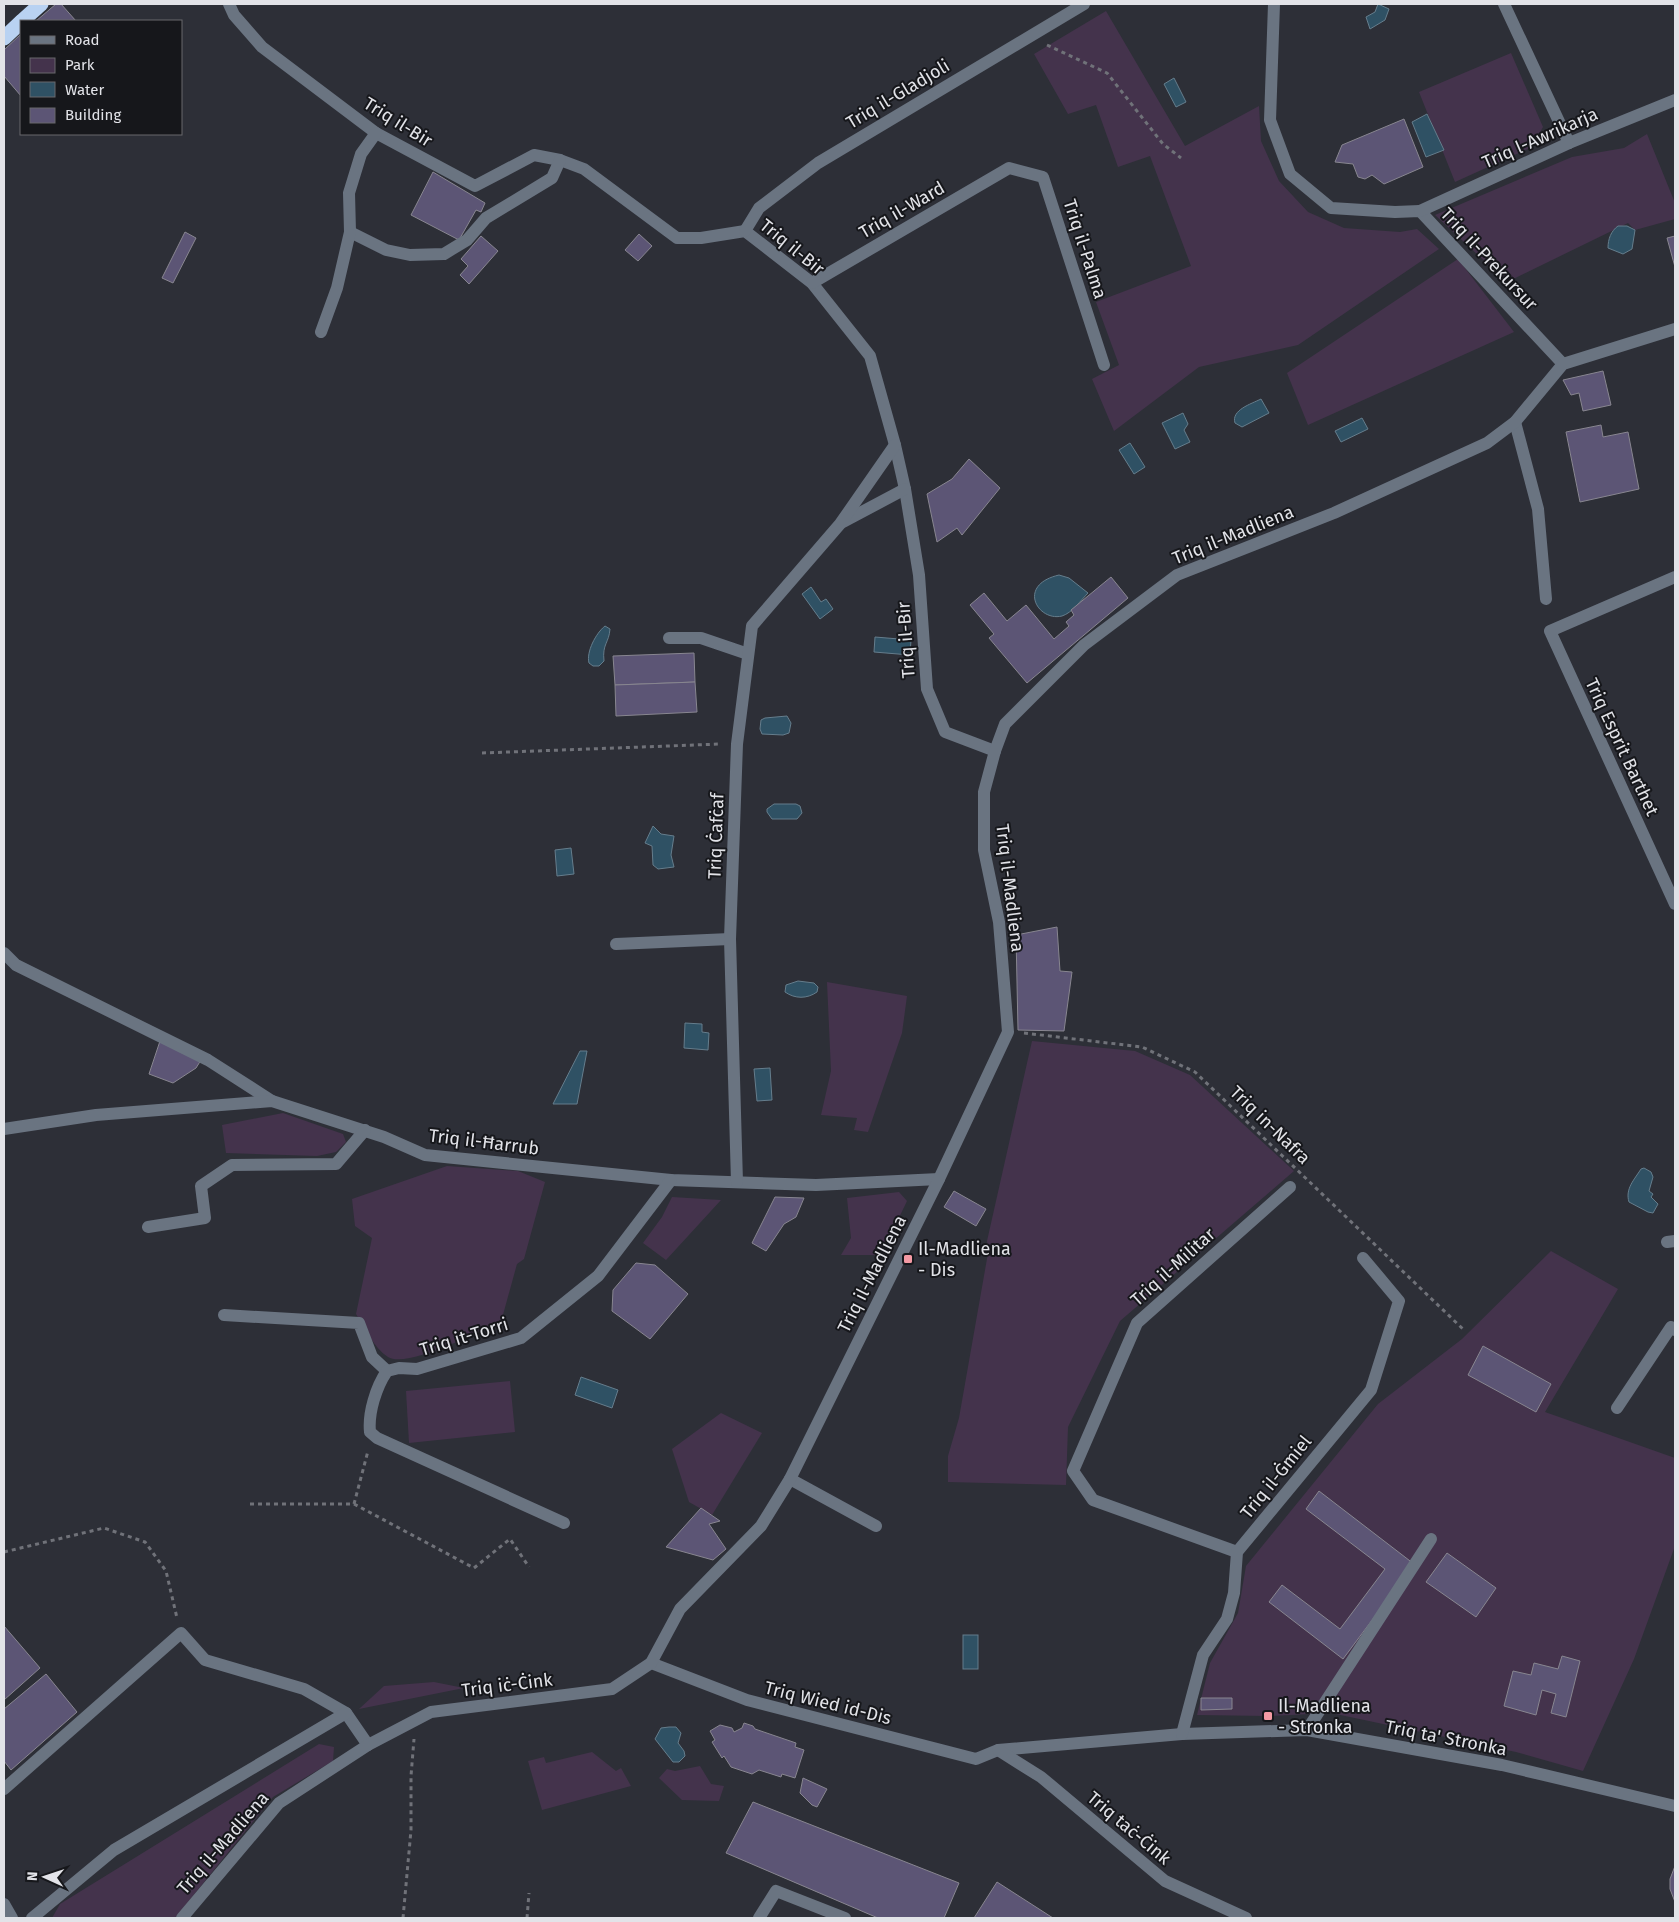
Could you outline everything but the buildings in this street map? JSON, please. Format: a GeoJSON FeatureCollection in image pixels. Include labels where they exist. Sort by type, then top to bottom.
{"type":"FeatureCollection","features":[{"type":"Feature","properties":{"kind":"highway"},"geometry":{"type":"LineString","coordinates":[[24,20],[41,4]]}},
{"type":"Feature","properties":{"kind":"highway"},"geometry":{"type":"LineString","coordinates":[[4,38],[20,24]]}},
{"type":"Feature","properties":{"kind":"street","name":"Triq il-Bir"},"geometry":{"type":"LineString","coordinates":[[229,4],[234,15],[262,47],[376,133],[475,186],[534,155],[560,160],[584,169],[677,238],[701,238],[746,231],[812,283],[870,356],[895,445],[905,489],[920,575],[927,689],[945,732],[995,750]]}},
{"type":"Feature","properties":{"kind":"street","name":"Triq il-Gladjoli"},"geometry":{"type":"LineString","coordinates":[[746,231],[759,208],[818,163],[1084,4]]}},
{"type":"Feature","properties":{"kind":"street","name":"Triq il-Prekursur"},"geometry":{"type":"LineString","coordinates":[[1274,4],[1270,120],[1290,174],[1331,208],[1395,212],[1420,211],[1563,364]]}},
{"type":"Feature","properties":{"kind":"street"},"geometry":{"type":"LineString","coordinates":[[1504,4],[1569,143]]}},
{"type":"Feature","properties":{"kind":"street","name":"Triq l-Awrikarja"},"geometry":{"type":"LineString","coordinates":[[1420,211],[1569,143],[1675,100]]}},
{"type":"Feature","properties":{"kind":"street"},"geometry":{"type":"LineString","coordinates":[[321,332],[337,288],[350,232],[349,193],[361,154],[376,133]]}},
{"type":"Feature","properties":{"kind":"street"},"geometry":{"type":"LineString","coordinates":[[350,232],[386,250],[410,255],[444,254],[467,240],[486,218],[552,178],[560,160]]}},
{"type":"Feature","properties":{"kind":"street","name":"Triq il-Ward"},"geometry":{"type":"LineString","coordinates":[[812,283],[1009,168]]}},
{"type":"Feature","properties":{"kind":"street","name":"Triq il-Palma"},"geometry":{"type":"LineString","coordinates":[[1009,168],[1043,177],[1104,365]]}},
{"type":"Feature","properties":{"kind":"street"},"geometry":{"type":"LineString","coordinates":[[1563,364],[1675,329]]}},
{"type":"Feature","properties":{"kind":"street","name":"Triq il-Madliena"},"geometry":{"type":"LineString","coordinates":[[651,1664],[680,1609],[761,1526],[790,1479],[939,1179],[1008,1032],[999,922],[984,850],[984,792],[995,750],[1006,724],[1084,645],[1178,575],[1334,513],[1488,443],[1515,422],[1563,364]]}},
{"type":"Feature","properties":{"kind":"street"},"geometry":{"type":"LineString","coordinates":[[1515,422],[1538,508],[1546,599]]}},
{"type":"Feature","properties":{"kind":"street","name":"Triq Ċafċaf"},"geometry":{"type":"LineString","coordinates":[[737,1182],[730,938],[736,744],[752,626],[840,524],[895,445]]}},
{"type":"Feature","properties":{"kind":"street","name":"Triq Ċafċaf"},"geometry":{"type":"LineString","coordinates":[[840,524],[905,489]]}},
{"type":"Feature","properties":{"kind":"street","name":"Triq Esprit Barthet"},"geometry":{"type":"LineString","coordinates":[[1675,577],[1550,631],[1675,904]]}},
{"type":"Feature","properties":{"kind":"street"},"geometry":{"type":"LineString","coordinates":[[669,638],[701,638],[748,654]]}},
{"type":"Feature","properties":{"kind":"street"},"geometry":{"type":"LineString","coordinates":[[616,944],[730,938]]}},
{"type":"Feature","properties":{"kind":"street"},"geometry":{"type":"LineString","coordinates":[[4,953],[16,965],[208,1060],[272,1101]]}},
{"type":"Feature","properties":{"kind":"street","name":"Triq il-Ħarrub"},"geometry":{"type":"LineString","coordinates":[[4,1129],[96,1116],[272,1101],[365,1130],[426,1155],[671,1180],[816,1185],[939,1179]]}},
{"type":"Feature","properties":{"kind":"street"},"geometry":{"type":"LineString","coordinates":[[148,1227],[205,1218],[201,1186],[232,1165],[336,1164],[365,1130]]}},
{"type":"Feature","properties":{"kind":"street","name":"Triq it-Torri"},"geometry":{"type":"LineString","coordinates":[[387,1372],[399,1368],[417,1369],[521,1338],[598,1276],[671,1180]]}},
{"type":"Feature","properties":{"kind":"street","name":"Triq il-Militar"},"geometry":{"type":"LineString","coordinates":[[1237,1552],[1094,1500],[1073,1471],[1137,1323],[1290,1187]]}},
{"type":"Feature","properties":{"kind":"street","name":"Triq il-Ġmiel"},"geometry":{"type":"LineString","coordinates":[[1237,1552],[1371,1390],[1399,1301],[1363,1258]]}},
{"type":"Feature","properties":{"kind":"street"},"geometry":{"type":"LineString","coordinates":[[224,1315],[359,1323],[372,1357],[387,1372],[382,1379],[369,1422],[370,1432],[377,1438],[564,1523]]}},
{"type":"Feature","properties":{"kind":"street"},"geometry":{"type":"LineString","coordinates":[[1617,1408],[1671,1328],[1675,1330]]}},
{"type":"Feature","properties":{"kind":"street"},"geometry":{"type":"LineString","coordinates":[[790,1479],[876,1526]]}},
{"type":"Feature","properties":{"kind":"street"},"geometry":{"type":"LineString","coordinates":[[1307,1730],[1431,1538]]}},
{"type":"Feature","properties":{"kind":"street"},"geometry":{"type":"LineString","coordinates":[[1182,1734],[1203,1655],[1227,1619],[1234,1593],[1237,1552]]}},
{"type":"Feature","properties":{"kind":"street"},"geometry":{"type":"LineString","coordinates":[[4,1789],[181,1633],[205,1660],[304,1689],[346,1713],[368,1745]]}},
{"type":"Feature","properties":{"kind":"street","name":"Triq iċ-Ċink"},"geometry":{"type":"LineString","coordinates":[[368,1745],[432,1712],[612,1689],[651,1664]]}},
{"type":"Feature","properties":{"kind":"street","name":"Triq Wied id-Dis"},"geometry":{"type":"LineString","coordinates":[[651,1664],[747,1700],[976,1759],[998,1750]]}},
{"type":"Feature","properties":{"kind":"street"},"geometry":{"type":"LineString","coordinates":[[32,1918],[114,1850],[346,1713]]}},
{"type":"Feature","properties":{"kind":"street","name":"Triq ta' Stronka"},"geometry":{"type":"LineString","coordinates":[[998,1750],[1182,1734],[1307,1730],[1502,1765],[1675,1806]]}},
{"type":"Feature","properties":{"kind":"street","name":"Triq il-Madliena"},"geometry":{"type":"LineString","coordinates":[[182,1918],[279,1803],[368,1745]]}},
{"type":"Feature","properties":{"kind":"street","name":"Triq taċ-Ċink"},"geometry":{"type":"LineString","coordinates":[[998,1750],[1041,1777],[1165,1881],[1246,1918]]}},
{"type":"Feature","properties":{"kind":"street"},"geometry":{"type":"LineString","coordinates":[[759,1918],[776,1891],[846,1918]]}},
{"type":"Feature","properties":{"kind":"street"},"geometry":{"type":"LineString","coordinates":[[4,1904],[12,1918]]}},
{"type":"Feature","properties":{"kind":"path"},"geometry":{"type":"LineString","coordinates":[[1028,36],[1107,73],[1163,144],[1181,158]]}},
{"type":"Feature","properties":{"kind":"path"},"geometry":{"type":"LineString","coordinates":[[482,753],[736,744]]}},
{"type":"Feature","properties":{"kind":"path","name":"Triq in-Nafra"},"geometry":{"type":"LineString","coordinates":[[1008,1032],[1142,1048],[1196,1072],[1465,1331]]}},
{"type":"Feature","properties":{"kind":"path"},"geometry":{"type":"LineString","coordinates":[[354,1504],[368,1450]]}},
{"type":"Feature","properties":{"kind":"path"},"geometry":{"type":"LineString","coordinates":[[250,1504],[354,1504],[474,1568],[510,1539],[530,1567]]}},
{"type":"Feature","properties":{"kind":"path"},"geometry":{"type":"LineString","coordinates":[[4,1552],[104,1528],[145,1542],[166,1571],[181,1633]]}},
{"type":"Feature","properties":{"kind":"path"},"geometry":{"type":"LineString","coordinates":[[403,1918],[411,1830],[410,1776],[415,1734]]}},
{"type":"Feature","properties":{"kind":"path"},"geometry":{"type":"LineString","coordinates":[[528,1918],[529,1893]]}},
{"type":"Feature","properties":{"kind":"green space"},"geometry":{"type":"Polygon","coordinates":[[[1106,11],[1185,146],[1259,106],[1261,141],[1279,181],[1308,212],[1344,228],[1400,232],[1417,229],[1439,249],[1298,345],[1199,367],[1114,431],[1092,379],[1119,365],[1096,302],[1191,266],[1150,156],[1118,167],[1096,105],[1068,114],[1034,54],[1106,11]]]}},
{"type":"Feature","properties":{"kind":"green space"},"geometry":{"type":"Polygon","coordinates":[[[1511,53],[1543,127],[1532,147],[1455,182],[1419,92],[1511,53]]]}},
{"type":"Feature","properties":{"kind":"green space"},"geometry":{"type":"Polygon","coordinates":[[[1647,134],[1675,203],[1675,219],[1635,230],[1628,223],[1507,282],[1435,215],[1572,157],[1624,148],[1647,134]]]}},
{"type":"Feature","properties":{"kind":"green space"},"geometry":{"type":"Polygon","coordinates":[[[1458,259],[1514,332],[1308,425],[1287,373],[1458,259]]]}},
{"type":"Feature","properties":{"kind":"green space"},"geometry":{"type":"Polygon","coordinates":[[[827,982],[907,996],[902,1033],[868,1132],[854,1130],[857,1118],[821,1115],[831,1071],[827,982]]]}},
{"type":"Feature","properties":{"kind":"green space"},"geometry":{"type":"Polygon","coordinates":[[[1032,1041],[1135,1051],[1190,1075],[1294,1171],[1120,1321],[1068,1427],[1066,1485],[948,1482],[948,1456],[959,1418],[988,1253],[987,1241],[1032,1041]]]}},
{"type":"Feature","properties":{"kind":"green space"},"geometry":{"type":"Polygon","coordinates":[[[283,1113],[343,1134],[346,1142],[336,1152],[317,1156],[226,1153],[222,1125],[283,1113]]]}},
{"type":"Feature","properties":{"kind":"green space"},"geometry":{"type":"Polygon","coordinates":[[[447,1166],[518,1171],[545,1182],[524,1259],[517,1264],[501,1322],[427,1354],[411,1358],[397,1359],[388,1357],[374,1343],[356,1314],[372,1238],[355,1226],[352,1199],[447,1166]]]}},
{"type":"Feature","properties":{"kind":"green space"},"geometry":{"type":"Polygon","coordinates":[[[899,1192],[907,1201],[881,1255],[841,1255],[851,1238],[847,1198],[899,1192]]]}},
{"type":"Feature","properties":{"kind":"green space"},"geometry":{"type":"Polygon","coordinates":[[[672,1197],[721,1200],[666,1260],[643,1243],[662,1217],[672,1197]]]}},
{"type":"Feature","properties":{"kind":"green space"},"geometry":{"type":"Polygon","coordinates":[[[1551,1251],[1618,1289],[1545,1412],[1675,1458],[1675,1546],[1634,1659],[1583,1771],[1516,1752],[1331,1713],[1268,1716],[1197,1715],[1210,1663],[1238,1613],[1246,1566],[1378,1404],[1462,1339],[1551,1251]]]}},
{"type":"Feature","properties":{"kind":"green space"},"geometry":{"type":"Polygon","coordinates":[[[510,1381],[515,1432],[409,1443],[406,1391],[510,1381]]]}},
{"type":"Feature","properties":{"kind":"green space"},"geometry":{"type":"Polygon","coordinates":[[[721,1413],[762,1433],[712,1515],[689,1502],[672,1449],[721,1413]]]}},
{"type":"Feature","properties":{"kind":"green space"},"geometry":{"type":"Polygon","coordinates":[[[434,1682],[464,1688],[359,1709],[384,1686],[434,1682]]]}},
{"type":"Feature","properties":{"kind":"green space"},"geometry":{"type":"Polygon","coordinates":[[[319,1744],[334,1747],[333,1761],[273,1797],[175,1918],[52,1918],[60,1904],[319,1744]]]}},
{"type":"Feature","properties":{"kind":"green space"},"geometry":{"type":"Polygon","coordinates":[[[592,1752],[616,1771],[621,1768],[631,1786],[542,1810],[528,1761],[544,1757],[546,1763],[592,1752]]]}},
{"type":"Feature","properties":{"kind":"green space"},"geometry":{"type":"Polygon","coordinates":[[[700,1766],[711,1784],[724,1786],[719,1801],[682,1800],[659,1778],[667,1769],[675,1771],[700,1766]]]}},
{"type":"Feature","properties":{"kind":"water"},"geometry":{"type":"Polygon","coordinates":[[[1378,4],[1389,9],[1385,20],[1370,29],[1366,17],[1375,12],[1378,4]]]}},
{"type":"Feature","properties":{"kind":"water"},"geometry":{"type":"Polygon","coordinates":[[[1174,78],[1186,102],[1176,107],[1164,84],[1174,78]]]}},
{"type":"Feature","properties":{"kind":"water"},"geometry":{"type":"Polygon","coordinates":[[[1427,114],[1444,150],[1426,157],[1412,122],[1427,114]]]}},
{"type":"Feature","properties":{"kind":"water"},"geometry":{"type":"Polygon","coordinates":[[[1618,226],[1627,226],[1635,230],[1632,249],[1623,254],[1608,248],[1610,236],[1618,226]]]}},
{"type":"Feature","properties":{"kind":"water"},"geometry":{"type":"Polygon","coordinates":[[[1261,399],[1269,413],[1242,427],[1235,423],[1236,414],[1239,411],[1261,399]]]}},
{"type":"Feature","properties":{"kind":"water"},"geometry":{"type":"Polygon","coordinates":[[[1183,413],[1188,424],[1184,430],[1190,442],[1175,449],[1162,423],[1183,413]]]}},
{"type":"Feature","properties":{"kind":"water"},"geometry":{"type":"Polygon","coordinates":[[[1362,418],[1368,429],[1341,442],[1335,431],[1362,418]]]}},
{"type":"Feature","properties":{"kind":"water"},"geometry":{"type":"Polygon","coordinates":[[[1130,443],[1145,467],[1134,474],[1119,450],[1130,443]]]}},
{"type":"Feature","properties":{"kind":"water"},"geometry":{"type":"Polygon","coordinates":[[[1059,575],[1069,578],[1088,593],[1076,606],[1062,616],[1045,614],[1035,602],[1035,594],[1038,586],[1046,580],[1059,575]]]}},
{"type":"Feature","properties":{"kind":"water"},"geometry":{"type":"Polygon","coordinates":[[[811,587],[821,602],[826,599],[833,609],[820,619],[802,594],[811,587]]]}},
{"type":"Feature","properties":{"kind":"water"},"geometry":{"type":"Polygon","coordinates":[[[605,626],[610,629],[604,651],[604,661],[599,666],[593,666],[589,663],[588,659],[590,648],[595,638],[605,626]]]}},
{"type":"Feature","properties":{"kind":"water"},"geometry":{"type":"Polygon","coordinates":[[[875,637],[911,640],[910,655],[874,652],[875,637]]]}},
{"type":"Feature","properties":{"kind":"water"},"geometry":{"type":"Polygon","coordinates":[[[787,716],[791,723],[789,733],[783,735],[762,734],[760,729],[761,720],[787,716]]]}},
{"type":"Feature","properties":{"kind":"water"},"geometry":{"type":"Polygon","coordinates":[[[774,804],[796,804],[800,806],[802,813],[797,819],[772,819],[767,809],[774,804]]]}},
{"type":"Feature","properties":{"kind":"water"},"geometry":{"type":"Polygon","coordinates":[[[653,826],[661,834],[674,836],[671,855],[674,867],[658,869],[653,865],[652,846],[645,843],[653,826]]]}},
{"type":"Feature","properties":{"kind":"water"},"geometry":{"type":"Polygon","coordinates":[[[571,848],[574,874],[557,876],[555,850],[571,848]]]}},
{"type":"Feature","properties":{"kind":"water"},"geometry":{"type":"Polygon","coordinates":[[[798,981],[814,983],[818,987],[817,992],[801,997],[785,992],[786,985],[798,981]]]}},
{"type":"Feature","properties":{"kind":"water"},"geometry":{"type":"Polygon","coordinates":[[[685,1023],[702,1024],[702,1032],[709,1033],[708,1050],[684,1048],[685,1023]]]}},
{"type":"Feature","properties":{"kind":"water"},"geometry":{"type":"Polygon","coordinates":[[[580,1051],[587,1051],[577,1104],[553,1104],[580,1051]]]}},
{"type":"Feature","properties":{"kind":"water"},"geometry":{"type":"Polygon","coordinates":[[[770,1068],[772,1100],[757,1101],[754,1069],[770,1068]]]}},
{"type":"Feature","properties":{"kind":"water"},"geometry":{"type":"Polygon","coordinates":[[[1644,1168],[1651,1172],[1653,1177],[1649,1191],[1653,1194],[1651,1197],[1658,1204],[1653,1213],[1629,1202],[1628,1197],[1631,1185],[1641,1169],[1644,1168]]]}},
{"type":"Feature","properties":{"kind":"water"},"geometry":{"type":"Polygon","coordinates":[[[581,1377],[618,1390],[612,1408],[575,1395],[581,1377]]]}},
{"type":"Feature","properties":{"kind":"water"},"geometry":{"type":"Polygon","coordinates":[[[963,1635],[978,1635],[978,1669],[963,1669],[963,1635]]]}},
{"type":"Feature","properties":{"kind":"water"},"geometry":{"type":"Polygon","coordinates":[[[676,1727],[681,1733],[678,1743],[685,1756],[679,1762],[673,1762],[655,1739],[661,1728],[676,1727]]]}},
{"type":"Feature","properties":{"kind":"place","name":"Il-Madliena - Dis"},"geometry":{"type":"Point","coordinates":[908,1259]}},
{"type":"Feature","properties":{"kind":"place","name":"Il-Madliena - Stronka"},"geometry":{"type":"Point","coordinates":[1268,1716]}}]}
